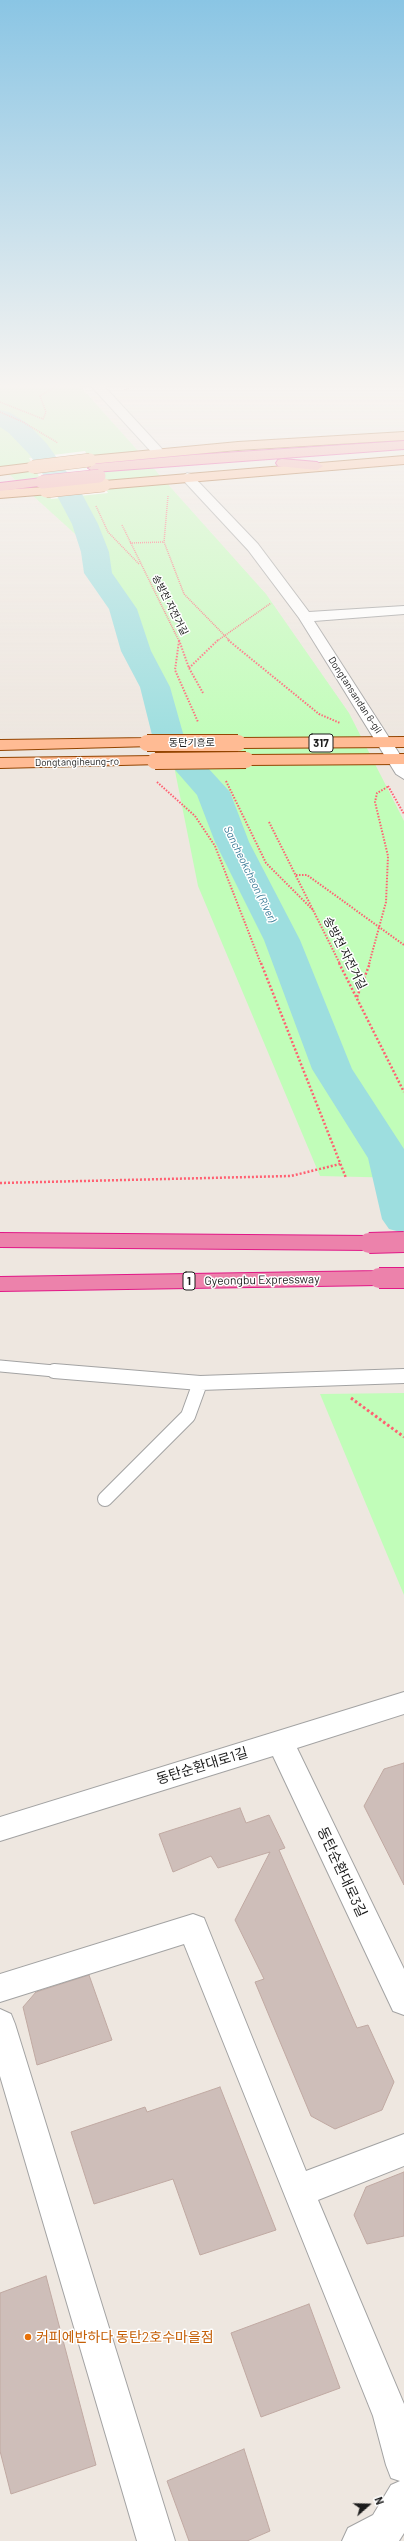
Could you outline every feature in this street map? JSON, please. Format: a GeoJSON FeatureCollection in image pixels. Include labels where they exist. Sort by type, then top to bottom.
{"type":"FeatureCollection","features":[{"type":"Feature","properties":{"kind":"highway"},"geometry":{"type":"LineString","coordinates":[[0,1240],[404,1242]]}},
{"type":"Feature","properties":{"kind":"highway","name":"Gyeongbu Expressway"},"geometry":{"type":"LineString","coordinates":[[0,1284],[404,1278]]}},
{"type":"Feature","properties":{"kind":"main road","name":"317"},"geometry":{"type":"LineString","coordinates":[[385,743],[404,742]]}},
{"type":"Feature","properties":{"kind":"main road","name":"동탄기흥로"},"geometry":{"type":"LineString","coordinates":[[147,743],[385,743]]}},
{"type":"Feature","properties":{"kind":"main road","name":"Dongtangiheung-ro"},"geometry":{"type":"LineString","coordinates":[[0,745],[147,743]]}},
{"type":"Feature","properties":{"kind":"main road","name":"동탄기흥로"},"geometry":{"type":"LineString","coordinates":[[155,761],[400,759]]}},
{"type":"Feature","properties":{"kind":"main road","name":"Dongtangiheung-ro"},"geometry":{"type":"LineString","coordinates":[[0,763],[155,761]]}},
{"type":"Feature","properties":{"kind":"street","name":"Dongtansandan 6-gil"},"geometry":{"type":"LineString","coordinates":[[213,505],[253,547],[305,617],[385,743],[400,759],[404,774]]}},
{"type":"Feature","properties":{"kind":"street"},"geometry":{"type":"LineString","coordinates":[[305,617],[404,610]]}},
{"type":"Feature","properties":{"kind":"street","name":"동탄순환대로1길"},"geometry":{"type":"LineString","coordinates":[[0,1829],[404,1703]]}},
{"type":"Feature","properties":{"kind":"street","name":"동탄순환대로3길"},"geometry":{"type":"LineString","coordinates":[[280,1742],[404,2001]]}},
{"type":"Feature","properties":{"kind":"street"},"geometry":{"type":"LineString","coordinates":[[0,1988],[193,1928],[298,2191],[391,2416],[404,2465]]}},
{"type":"Feature","properties":{"kind":"street"},"geometry":{"type":"LineString","coordinates":[[0,2024],[156,2541]]}},
{"type":"Feature","properties":{"kind":"street"},"geometry":{"type":"LineString","coordinates":[[298,2191],[404,2150]]}},
{"type":"Feature","properties":{"kind":"street"},"geometry":{"type":"LineString","coordinates":[[361,2541],[386,2528],[404,2498]]}},
{"type":"Feature","properties":{"kind":"lane"},"geometry":{"type":"LineString","coordinates":[[0,1366],[200,1383],[404,1376]]}},
{"type":"Feature","properties":{"kind":"lane"},"geometry":{"type":"LineString","coordinates":[[105,1499],[188,1416],[200,1383]]}},
{"type":"Feature","properties":{"kind":"path"},"geometry":{"type":"LineString","coordinates":[[168,505],[164,542],[184,594],[223,636],[319,714],[340,723]]}},
{"type":"Feature","properties":{"kind":"path","name":"송방천 자전거길"},"geometry":{"type":"LineString","coordinates":[[122,525],[179,641],[188,668],[203,692]]}},
{"type":"Feature","properties":{"kind":"path"},"geometry":{"type":"LineString","coordinates":[[130,543],[164,542]]}},
{"type":"Feature","properties":{"kind":"path"},"geometry":{"type":"LineString","coordinates":[[188,668],[223,636],[286,593]]}},
{"type":"Feature","properties":{"kind":"path"},"geometry":{"type":"LineString","coordinates":[[156,781],[195,816],[215,846],[346,1178]]}},
{"type":"Feature","properties":{"kind":"path"},"geometry":{"type":"LineString","coordinates":[[357,998],[380,928],[386,902],[388,856],[374,802],[377,793],[388,786]]}},
{"type":"Feature","properties":{"kind":"path","name":"송방천 자전거길"},"geometry":{"type":"LineString","coordinates":[[269,822],[404,1092]]}},
{"type":"Feature","properties":{"kind":"path"},"geometry":{"type":"LineString","coordinates":[[296,874],[307,875],[404,945]]}},
{"type":"Feature","properties":{"kind":"path"},"geometry":{"type":"LineString","coordinates":[[0,1183],[291,1176],[340,1164]]}},
{"type":"Feature","properties":{"kind":"path"},"geometry":{"type":"LineString","coordinates":[[322,1378],[404,1436]]}},
{"type":"Feature","properties":{"kind":"green space"},"geometry":{"type":"Polygon","coordinates":[[[43,505],[186,505],[266,594],[349,713],[404,821],[404,1178],[320,1176],[198,886],[167,731],[95,552],[43,505]]]}},
{"type":"Feature","properties":{"kind":"green space"},"geometry":{"type":"Polygon","coordinates":[[[404,1393],[404,1595],[320,1394],[404,1393]]]}},
{"type":"Feature","properties":{"kind":"building"},"geometry":{"type":"Polygon","coordinates":[[[404,1763],[404,1885],[364,1806],[384,1769],[404,1763]]]}},
{"type":"Feature","properties":{"kind":"building"},"geometry":{"type":"Polygon","coordinates":[[[240,1808],[246,1823],[269,1815],[285,1848],[279,1850],[357,2028],[368,2025],[394,2082],[382,2110],[335,2129],[311,2116],[255,1982],[264,1979],[235,1920],[270,1852],[218,1868],[211,1856],[173,1872],[159,1834],[240,1808]]]}},
{"type":"Feature","properties":{"kind":"building"},"geometry":{"type":"Polygon","coordinates":[[[89,1975],[112,2040],[37,2065],[23,2007],[36,1992],[89,1975]]]}},
{"type":"Feature","properties":{"kind":"building"},"geometry":{"type":"Polygon","coordinates":[[[220,2087],[276,2230],[200,2255],[173,2179],[94,2204],[71,2132],[145,2107],[147,2112],[220,2087]]]}},
{"type":"Feature","properties":{"kind":"building"},"geometry":{"type":"Polygon","coordinates":[[[404,2172],[404,2236],[367,2244],[354,2215],[366,2187],[404,2172]]]}},
{"type":"Feature","properties":{"kind":"building"},"geometry":{"type":"Polygon","coordinates":[[[46,2276],[96,2465],[11,2494],[0,2451],[0,2293],[46,2276]]]}},
{"type":"Feature","properties":{"kind":"building"},"geometry":{"type":"Polygon","coordinates":[[[309,2304],[340,2388],[261,2417],[231,2333],[309,2304]]]}},
{"type":"Feature","properties":{"kind":"building"},"geometry":{"type":"Polygon","coordinates":[[[244,2449],[270,2531],[247,2541],[189,2541],[167,2481],[244,2449]]]}},
{"type":"Feature","properties":{"kind":"waterway","name":"Sancheokcheon (River)"},"geometry":{"type":"LineString","coordinates":[[75,505],[85,524],[95,552],[98,573],[123,609],[136,651],[155,687],[171,747],[213,792],[232,842],[282,940],[332,1069],[389,1158],[404,1219]]}},
{"type":"Feature","properties":{"kind":"place","name":"커피에반하다 동탄2호수마을점"},"geometry":{"type":"Point","coordinates":[28,2337]}}]}
